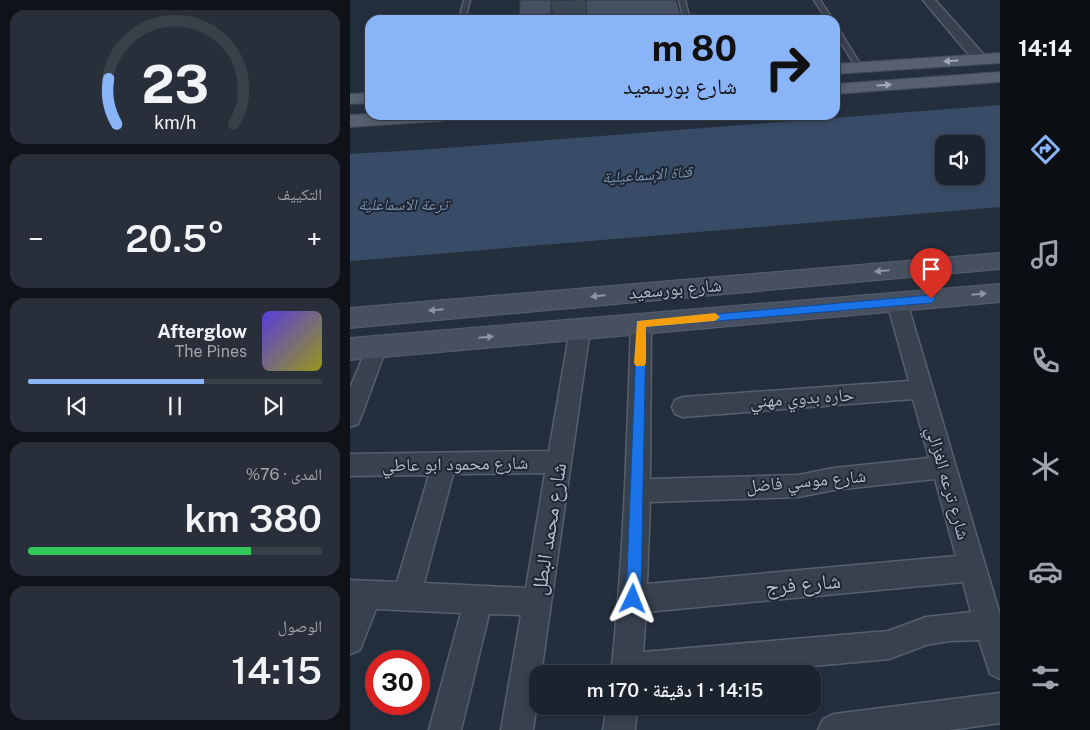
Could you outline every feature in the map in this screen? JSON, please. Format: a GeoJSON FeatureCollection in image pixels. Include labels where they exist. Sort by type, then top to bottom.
{"type":"FeatureCollection","features":[{"type":"Feature","properties":{"kind":"main road"},"geometry":{"type":"LineString","coordinates":[[840,69],[1000,58]]}},
{"type":"Feature","properties":{"kind":"main road"},"geometry":{"type":"LineString","coordinates":[[840,88],[1000,78]]}},
{"type":"Feature","properties":{"kind":"main road"},"geometry":{"type":"LineString","coordinates":[[350,99],[365,98]]}},
{"type":"Feature","properties":{"kind":"main road"},"geometry":{"type":"LineString","coordinates":[[350,121],[365,120]]}},
{"type":"Feature","properties":{"kind":"main road","name":"شارع بورسعيد"},"geometry":{"type":"LineString","coordinates":[[350,318],[1000,261]]}},
{"type":"Feature","properties":{"kind":"main road","name":"شارع بورسعيد"},"geometry":{"type":"LineString","coordinates":[[350,348],[1000,293]]}},
{"type":"Feature","properties":{"kind":"street"},"geometry":{"type":"LineString","coordinates":[[929,0],[980,59]]}},
{"type":"Feature","properties":{"kind":"street","name":"شارع ترعه الغزالي"},"geometry":{"type":"LineString","coordinates":[[897,302],[1000,664]]}},
{"type":"Feature","properties":{"kind":"street"},"geometry":{"type":"LineString","coordinates":[[628,665],[633,599],[638,491],[641,324]]}},
{"type":"Feature","properties":{"kind":"street","name":"شارع محمد البطل"},"geometry":{"type":"LineString","coordinates":[[517,730],[580,329]]}},
{"type":"Feature","properties":{"kind":"street"},"geometry":{"type":"LineString","coordinates":[[350,417],[377,346]]}},
{"type":"Feature","properties":{"kind":"street","name":"حاره بدوي مهني"},"geometry":{"type":"LineString","coordinates":[[683,407],[922,389]]}},
{"type":"Feature","properties":{"kind":"street","name":"شارع محمود ابو عاطي"},"geometry":{"type":"LineString","coordinates":[[350,465],[560,462]]}},
{"type":"Feature","properties":{"kind":"street"},"geometry":{"type":"LineString","coordinates":[[407,596],[444,464]]}},
{"type":"Feature","properties":{"kind":"street","name":"شارع موسي فاضل"},"geometry":{"type":"LineString","coordinates":[[638,491],[798,486],[834,479],[944,467]]}},
{"type":"Feature","properties":{"kind":"street","name":"شارع فرج"},"geometry":{"type":"LineString","coordinates":[[633,599],[973,568]]}},
{"type":"Feature","properties":{"kind":"street"},"geometry":{"type":"LineString","coordinates":[[350,640],[358,594],[537,602]]}},
{"type":"Feature","properties":{"kind":"street"},"geometry":{"type":"LineString","coordinates":[[445,730],[479,599]]}},
{"type":"Feature","properties":{"kind":"street"},"geometry":{"type":"LineString","coordinates":[[687,665],[888,645],[908,635],[929,629],[951,626],[989,626]]}},
{"type":"Feature","properties":{"kind":"street"},"geometry":{"type":"LineString","coordinates":[[834,730],[881,727],[1000,708]]}},
{"type":"Feature","properties":{"kind":"street"},"geometry":{"type":"LineString","coordinates":[[618,730],[620,715]]}},
{"type":"Feature","properties":{"kind":"lane"},"geometry":{"type":"LineString","coordinates":[[463,15],[467,0]]}},
{"type":"Feature","properties":{"kind":"lane"},"geometry":{"type":"LineString","coordinates":[[682,0],[686,15]]}},
{"type":"Feature","properties":{"kind":"lane"},"geometry":{"type":"LineString","coordinates":[[818,0],[827,15]]}},
{"type":"Feature","properties":{"kind":"lane"},"geometry":{"type":"LineString","coordinates":[[840,36],[859,67]]}},
{"type":"Feature","properties":{"kind":"water","name":"ترعة الاسماعلية"},"geometry":{"type":"Polygon","coordinates":[[[1000,105],[1000,207],[350,261],[350,154],[807,120],[840,120],[840,117],[1000,105]]]}},
{"type":"Feature","properties":{"kind":"building"},"geometry":{"type":"Polygon","coordinates":[[[520,0],[574,0],[551,1],[551,14],[519,15],[520,0]]]}},
{"type":"Feature","properties":{"kind":"building"},"geometry":{"type":"Polygon","coordinates":[[[586,0],[676,0],[680,15],[587,15],[586,0]]]}},
{"type":"Feature","properties":{"kind":"slow traffic"},"geometry":{"type":"LineString","coordinates":[[640,363],[641,324],[715,317]]}},
{"type":"Feature","properties":{"kind":"route"},"geometry":{"type":"LineString","coordinates":[[633,599],[638,491],[641,324],[931,299]]}},
{"type":"Feature","properties":{"kind":"water label","name":"قناة الإسماعيلية"},"geometry":{"type":"Point","coordinates":[647,174]}}]}
